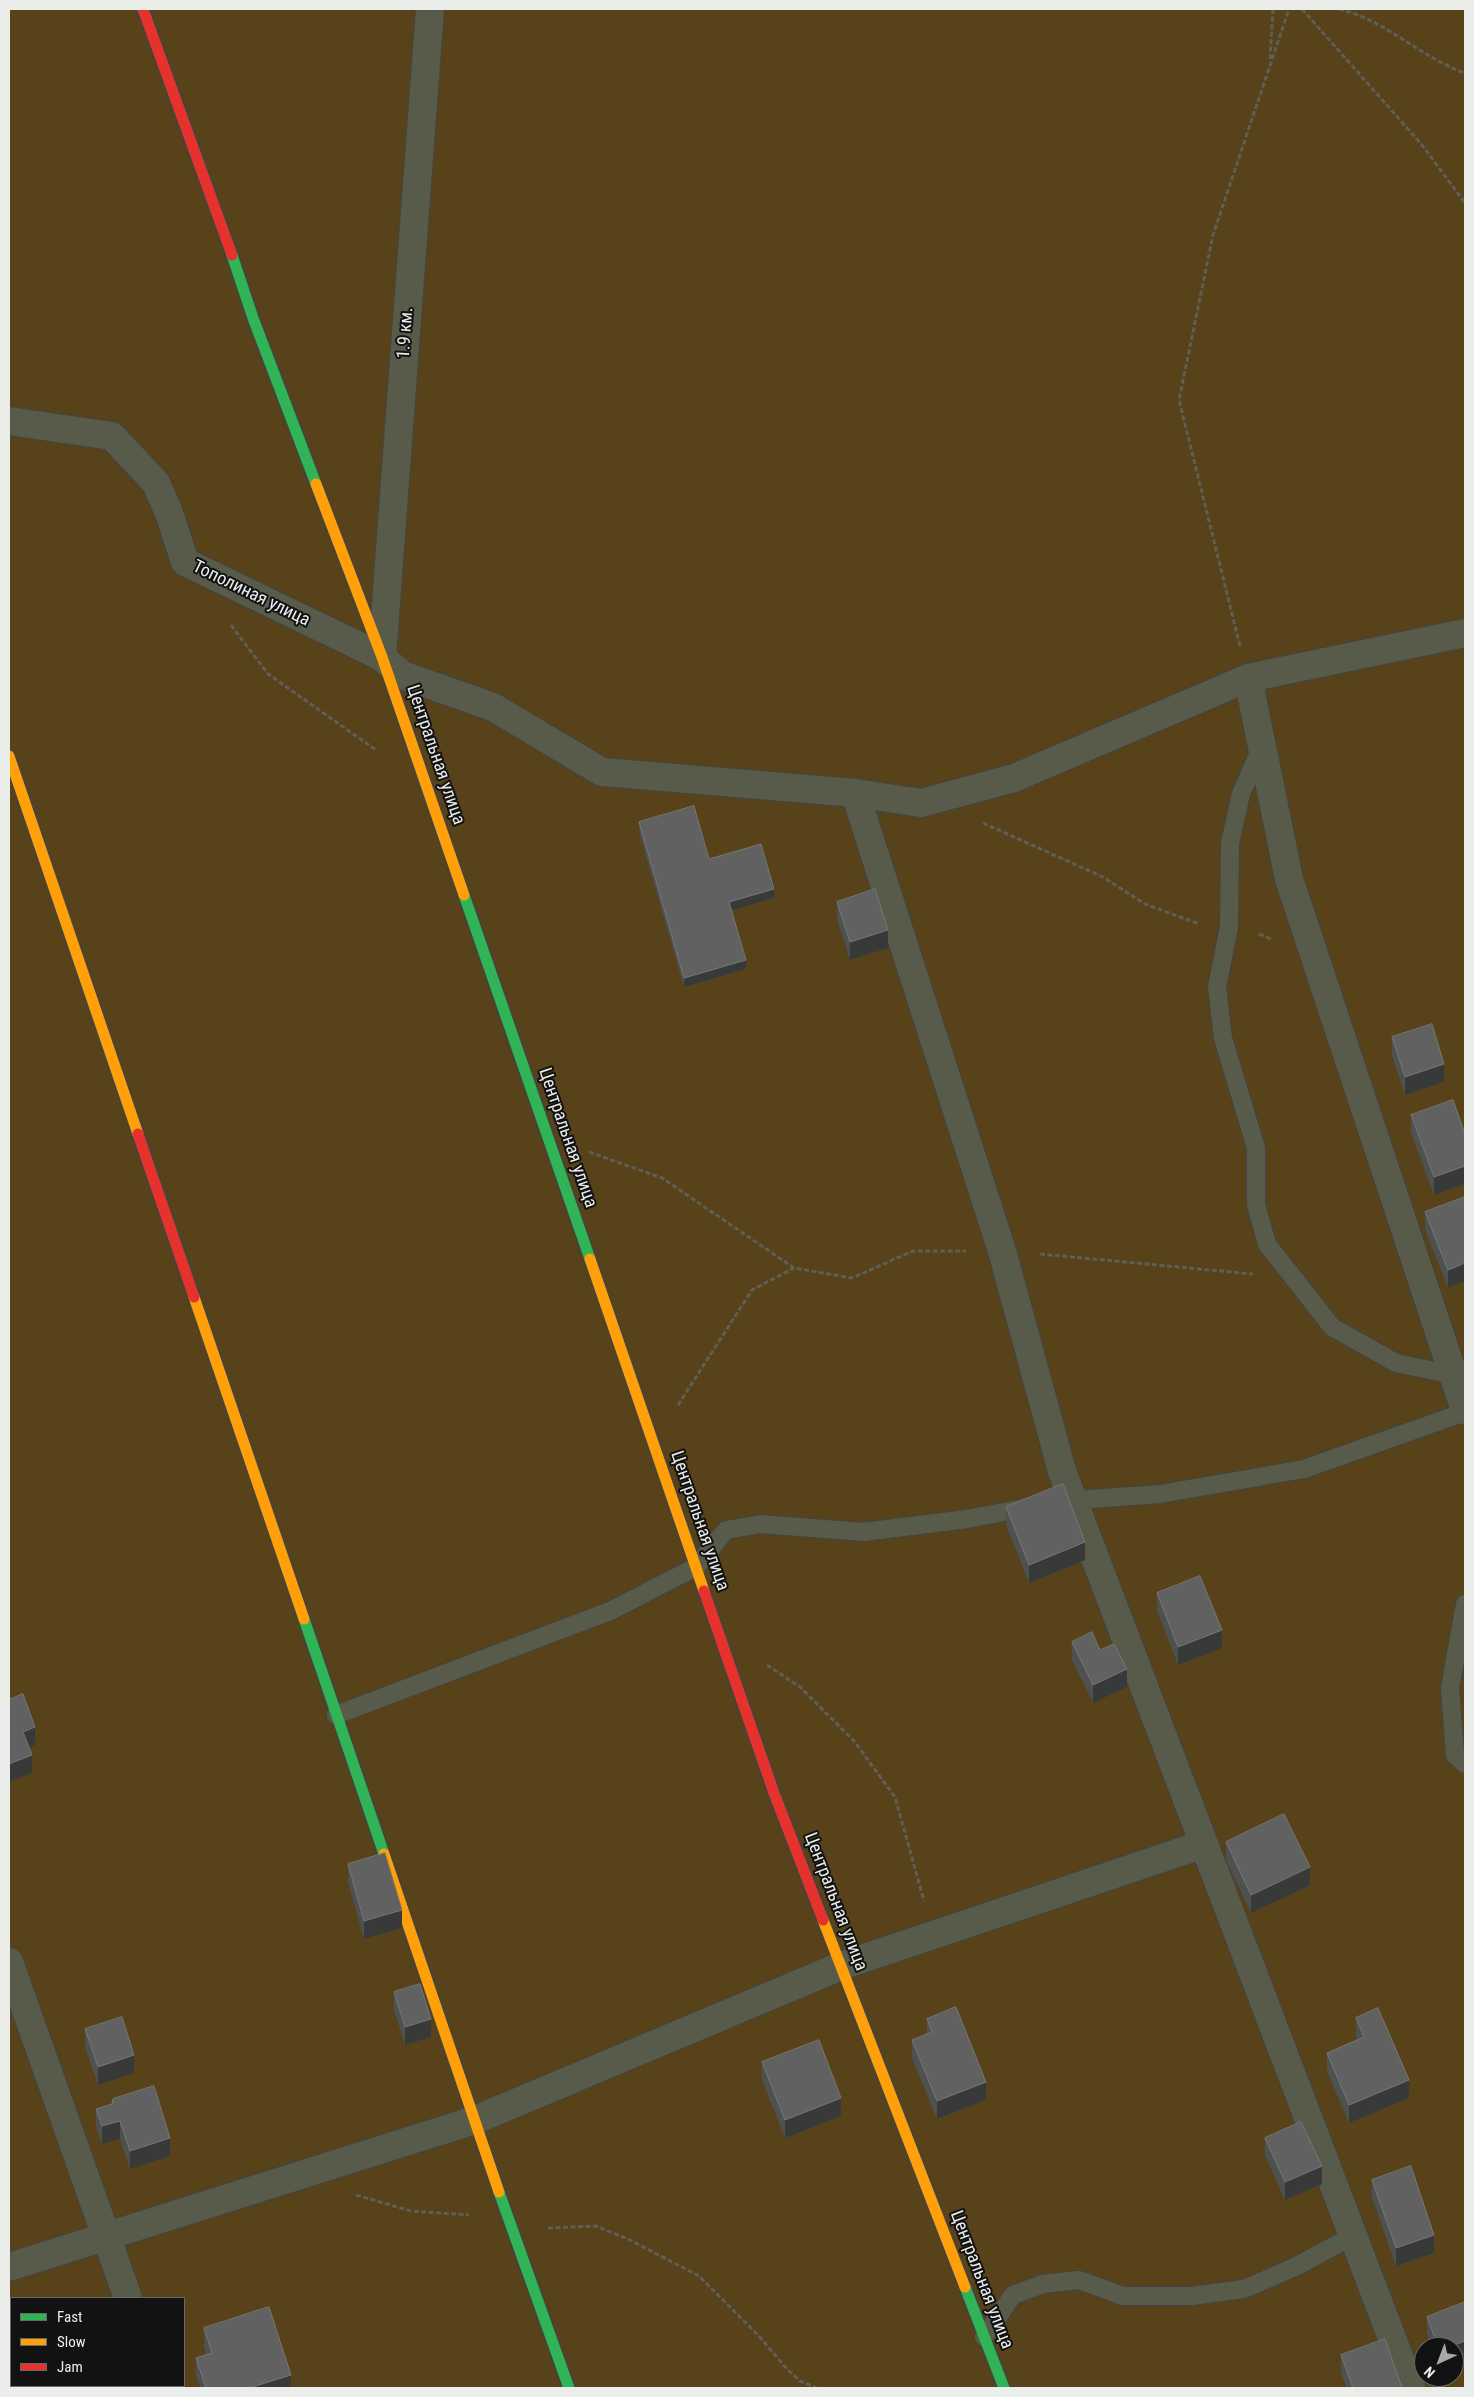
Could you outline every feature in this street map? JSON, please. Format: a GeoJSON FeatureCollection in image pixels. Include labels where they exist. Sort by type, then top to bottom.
{"type":"FeatureCollection","features":[{"type":"Feature","properties":{"kind":"street","name":"Центральная улица"},"geometry":{"type":"LineString","coordinates":[[143,9],[221,222],[252,318],[382,658],[774,1793],[1004,2388]]}},
{"type":"Feature","properties":{"kind":"street","name":"1.9 км."},"geometry":{"type":"LineString","coordinates":[[382,658],[430,9]]}},
{"type":"Feature","properties":{"kind":"street","name":"Тополиная улица"},"geometry":{"type":"LineString","coordinates":[[9,421],[112,436],[156,483],[169,513],[185,562],[382,658],[402,675],[493,707],[602,772],[855,794],[921,803],[1014,778],[1248,678],[1465,633]]}},
{"type":"Feature","properties":{"kind":"street"},"geometry":{"type":"LineString","coordinates":[[1248,678],[1289,879],[1465,1411]]}},
{"type":"Feature","properties":{"kind":"street"},"geometry":{"type":"LineString","coordinates":[[9,756],[510,2227],[569,2388]]}},
{"type":"Feature","properties":{"kind":"street"},"geometry":{"type":"LineString","coordinates":[[855,794],[1002,1251],[1062,1471],[1411,2388]]}},
{"type":"Feature","properties":{"kind":"street"},"geometry":{"type":"LineString","coordinates":[[9,2267],[475,2120],[841,1966],[1204,1844]]}},
{"type":"Feature","properties":{"kind":"street"},"geometry":{"type":"LineString","coordinates":[[9,1962],[128,2297]]}},
{"type":"Feature","properties":{"kind":"lane"},"geometry":{"type":"LineString","coordinates":[[1261,748],[1241,794],[1230,843],[1229,927],[1217,987],[1223,1038],[1256,1148],[1256,1205],[1267,1244],[1332,1327],[1396,1363],[1454,1375]]}},
{"type":"Feature","properties":{"kind":"lane"},"geometry":{"type":"LineString","coordinates":[[336,1715],[610,1611],[696,1567],[726,1530],[761,1524],[863,1532],[967,1519],[1073,1499],[1160,1494],[1304,1469],[1465,1411]]}},
{"type":"Feature","properties":{"kind":"lane"},"geometry":{"type":"LineString","coordinates":[[1465,1604],[1450,1688],[1455,1755],[1465,1764]]}},
{"type":"Feature","properties":{"kind":"lane"},"geometry":{"type":"LineString","coordinates":[[984,2336],[1013,2295],[1043,2284],[1079,2280],[1123,2296],[1191,2296],[1244,2289],[1297,2266],[1354,2235]]}},
{"type":"Feature","properties":{"kind":"path"},"geometry":{"type":"LineString","coordinates":[[1270,65],[1273,9]]}},
{"type":"Feature","properties":{"kind":"path"},"geometry":{"type":"LineString","coordinates":[[1248,678],[1179,400],[1213,235],[1289,9]]}},
{"type":"Feature","properties":{"kind":"path"},"geometry":{"type":"LineString","coordinates":[[1302,9],[1422,145],[1465,203]]}},
{"type":"Feature","properties":{"kind":"path"},"geometry":{"type":"LineString","coordinates":[[1339,9],[1353,12],[1383,27],[1446,67],[1465,73]]}},
{"type":"Feature","properties":{"kind":"path"},"geometry":{"type":"LineString","coordinates":[[226,618],[268,674],[378,751]]}},
{"type":"Feature","properties":{"kind":"path"},"geometry":{"type":"LineString","coordinates":[[976,820],[1103,877],[1145,904],[1206,927],[1244,928],[1313,954]]}},
{"type":"Feature","properties":{"kind":"path"},"geometry":{"type":"LineString","coordinates":[[548,1138],[662,1178],[794,1268],[852,1278],[914,1251],[1002,1251],[1293,1278]]}},
{"type":"Feature","properties":{"kind":"path"},"geometry":{"type":"LineString","coordinates":[[654,1444],[752,1290],[794,1268]]}},
{"type":"Feature","properties":{"kind":"path"},"geometry":{"type":"LineString","coordinates":[[720,1636],[800,1687],[854,1741],[895,1797],[934,1935]]}},
{"type":"Feature","properties":{"kind":"path"},"geometry":{"type":"LineString","coordinates":[[305,2174],[330,2186],[411,2211],[484,2215],[510,2227],[596,2226],[630,2240],[699,2276],[758,2335],[787,2369],[800,2381],[817,2388]]}},
{"type":"Feature","properties":{"kind":"shaded area"},"geometry":{"type":"Polygon","coordinates":[[[9,9],[1465,9],[1465,2388],[9,2388],[9,9]]]}},
{"type":"Feature","properties":{"kind":"building"},"geometry":{"type":"Polygon","coordinates":[[[694,806],[709,859],[761,844],[774,889],[729,902],[746,960],[684,978],[639,822],[694,806]]]}},
{"type":"Feature","properties":{"kind":"building"},"geometry":{"type":"Polygon","coordinates":[[[875,889],[888,930],[850,942],[837,902],[875,889]]]}},
{"type":"Feature","properties":{"kind":"building"},"geometry":{"type":"Polygon","coordinates":[[[1432,1024],[1444,1064],[1405,1077],[1392,1037],[1432,1024]]]}},
{"type":"Feature","properties":{"kind":"building"},"geometry":{"type":"Polygon","coordinates":[[[1453,1100],[1465,1134],[1465,1166],[1434,1177],[1411,1115],[1453,1100]]]}},
{"type":"Feature","properties":{"kind":"building"},"geometry":{"type":"Polygon","coordinates":[[[1465,1197],[1465,1263],[1448,1270],[1425,1212],[1465,1197]]]}},
{"type":"Feature","properties":{"kind":"building"},"geometry":{"type":"Polygon","coordinates":[[[1063,1484],[1085,1542],[1029,1565],[1006,1507],[1063,1484]]]}},
{"type":"Feature","properties":{"kind":"building"},"geometry":{"type":"Polygon","coordinates":[[[1200,1576],[1222,1630],[1178,1647],[1157,1593],[1200,1576]]]}},
{"type":"Feature","properties":{"kind":"building"},"geometry":{"type":"Polygon","coordinates":[[[1092,1632],[1100,1650],[1114,1644],[1127,1669],[1093,1685],[1072,1642],[1092,1632]]]}},
{"type":"Feature","properties":{"kind":"building"},"geometry":{"type":"Polygon","coordinates":[[[23,1694],[35,1727],[23,1732],[32,1755],[9,1764],[9,1700],[23,1694]]]}},
{"type":"Feature","properties":{"kind":"building"},"geometry":{"type":"Polygon","coordinates":[[[1284,1814],[1310,1867],[1251,1895],[1226,1842],[1284,1814]]]}},
{"type":"Feature","properties":{"kind":"building"},"geometry":{"type":"Polygon","coordinates":[[[385,1853],[402,1910],[364,1921],[348,1864],[385,1853]]]}},
{"type":"Feature","properties":{"kind":"building"},"geometry":{"type":"Polygon","coordinates":[[[420,1984],[431,2019],[405,2027],[394,1992],[420,1984]]]}},
{"type":"Feature","properties":{"kind":"building"},"geometry":{"type":"Polygon","coordinates":[[[956,2007],[986,2082],[937,2101],[912,2040],[932,2032],[927,2019],[956,2007]]]}},
{"type":"Feature","properties":{"kind":"building"},"geometry":{"type":"Polygon","coordinates":[[[1378,2008],[1409,2080],[1349,2105],[1327,2053],[1364,2037],[1356,2018],[1378,2008]]]}},
{"type":"Feature","properties":{"kind":"building"},"geometry":{"type":"Polygon","coordinates":[[[122,2017],[134,2055],[98,2067],[85,2029],[122,2017]]]}},
{"type":"Feature","properties":{"kind":"building"},"geometry":{"type":"Polygon","coordinates":[[[819,2040],[841,2098],[785,2120],[762,2062],[819,2040]]]}},
{"type":"Feature","properties":{"kind":"building"},"geometry":{"type":"Polygon","coordinates":[[[154,2086],[170,2138],[130,2151],[120,2121],[102,2126],[96,2109],[112,2104],[113,2099],[154,2086]]]}},
{"type":"Feature","properties":{"kind":"building"},"geometry":{"type":"Polygon","coordinates":[[[1301,2122],[1322,2166],[1285,2182],[1265,2138],[1301,2122]]]}},
{"type":"Feature","properties":{"kind":"building"},"geometry":{"type":"Polygon","coordinates":[[[1411,2166],[1434,2235],[1396,2248],[1372,2180],[1411,2166]]]}},
{"type":"Feature","properties":{"kind":"building"},"geometry":{"type":"Polygon","coordinates":[[[1465,2302],[1465,2341],[1464,2337],[1434,2337],[1427,2317],[1465,2302]]]}},
{"type":"Feature","properties":{"kind":"building"},"geometry":{"type":"Polygon","coordinates":[[[269,2307],[291,2375],[249,2388],[206,2388],[196,2358],[212,2353],[204,2328],[269,2307]]]}},
{"type":"Feature","properties":{"kind":"building"},"geometry":{"type":"Polygon","coordinates":[[[1385,2339],[1402,2388],[1353,2388],[1341,2355],[1385,2339]]]}},
{"type":"Feature","properties":{"kind":"traffic: fast"},"geometry":{"type":"LineString","coordinates":[[232,255],[253,318],[316,484]]}},
{"type":"Feature","properties":{"kind":"traffic: fast"},"geometry":{"type":"LineString","coordinates":[[464,895],[590,1259]]}},
{"type":"Feature","properties":{"kind":"traffic: fast"},"geometry":{"type":"LineString","coordinates":[[304,1619],[384,1854]]}},
{"type":"Feature","properties":{"kind":"traffic: fast"},"geometry":{"type":"LineString","coordinates":[[499,2192],[569,2388]]}},
{"type":"Feature","properties":{"kind":"traffic: fast"},"geometry":{"type":"LineString","coordinates":[[965,2287],[1004,2388]]}},
{"type":"Feature","properties":{"kind":"traffic: slow"},"geometry":{"type":"LineString","coordinates":[[316,484],[382,657],[464,895]]}},
{"type":"Feature","properties":{"kind":"traffic: slow"},"geometry":{"type":"LineString","coordinates":[[9,756],[138,1134]]}},
{"type":"Feature","properties":{"kind":"traffic: slow"},"geometry":{"type":"LineString","coordinates":[[590,1259],[704,1591]]}},
{"type":"Feature","properties":{"kind":"traffic: slow"},"geometry":{"type":"LineString","coordinates":[[194,1297],[304,1619]]}},
{"type":"Feature","properties":{"kind":"traffic: slow"},"geometry":{"type":"LineString","coordinates":[[384,1854],[499,2192]]}},
{"type":"Feature","properties":{"kind":"traffic: slow"},"geometry":{"type":"LineString","coordinates":[[823,1920],[965,2287]]}},
{"type":"Feature","properties":{"kind":"traffic: jam"},"geometry":{"type":"LineString","coordinates":[[143,9],[232,255]]}},
{"type":"Feature","properties":{"kind":"traffic: jam"},"geometry":{"type":"LineString","coordinates":[[138,1134],[194,1297]]}},
{"type":"Feature","properties":{"kind":"traffic: jam"},"geometry":{"type":"LineString","coordinates":[[704,1591],[774,1793],[823,1920]]}}]}
